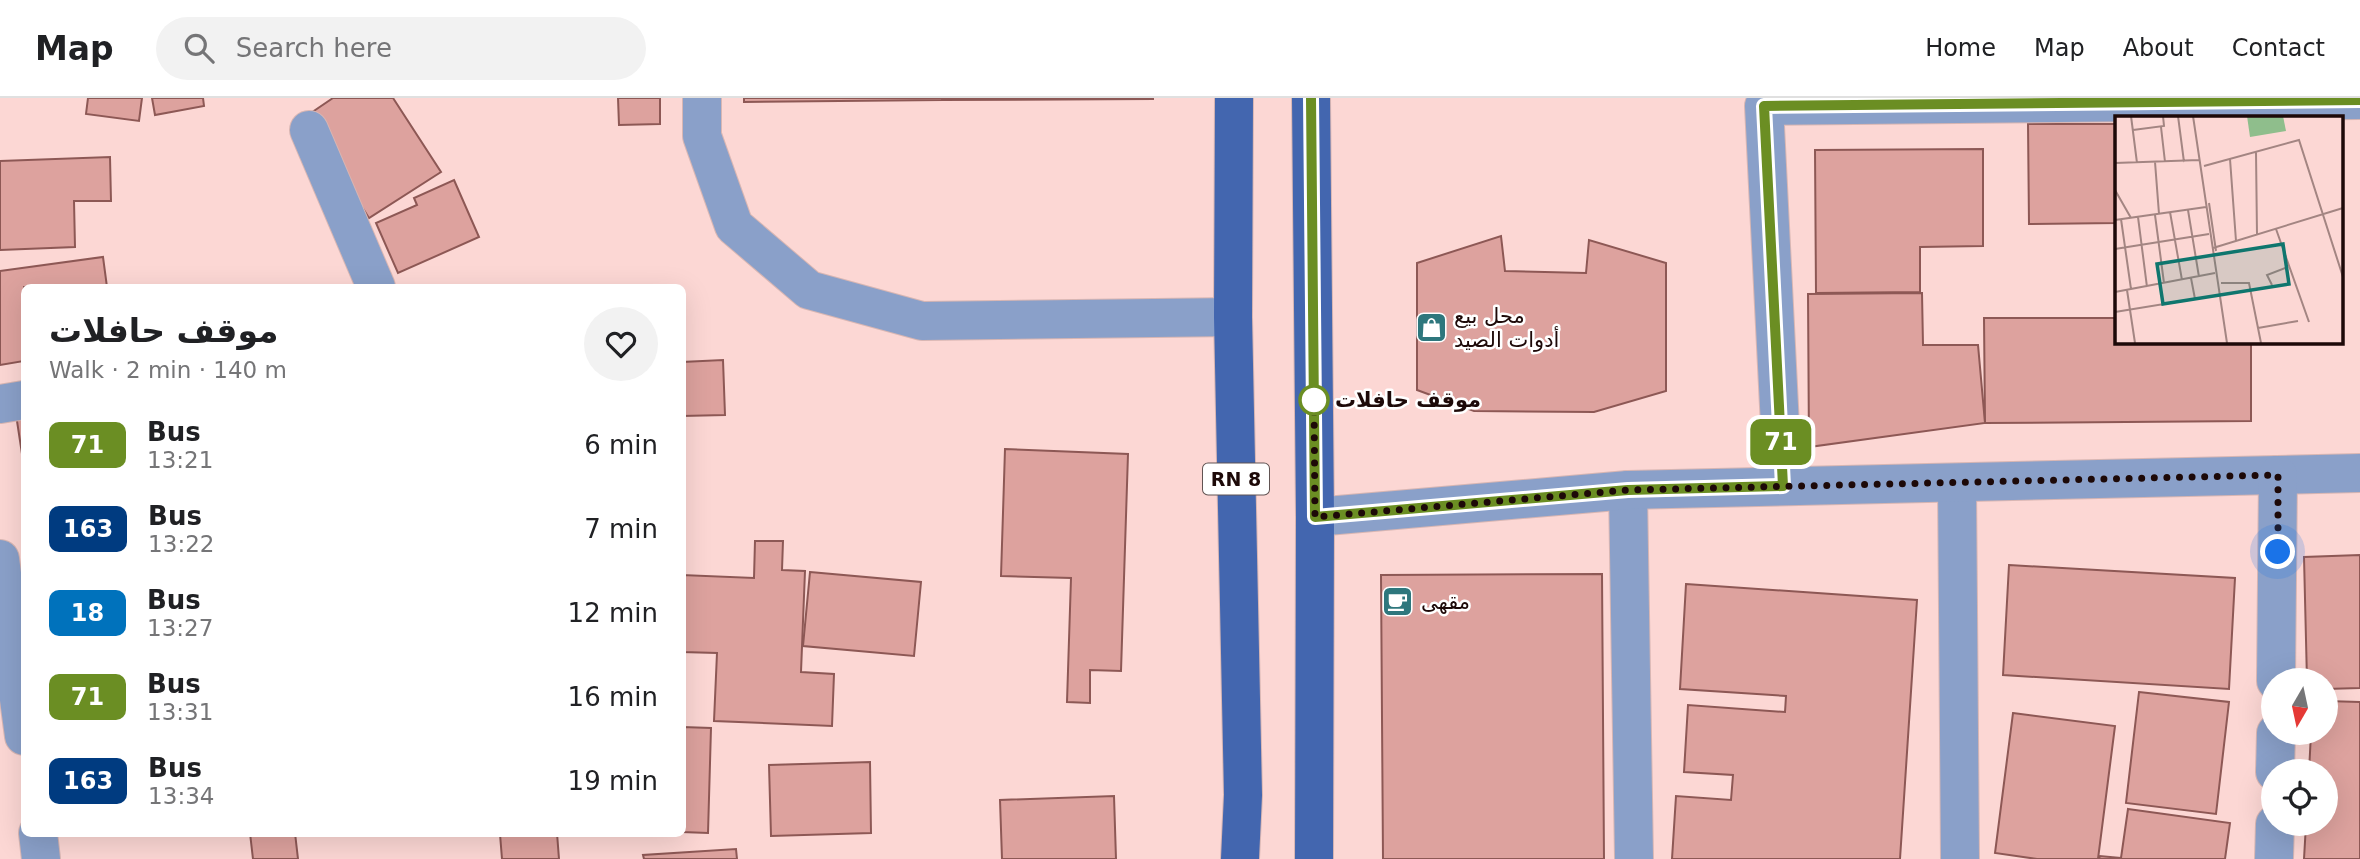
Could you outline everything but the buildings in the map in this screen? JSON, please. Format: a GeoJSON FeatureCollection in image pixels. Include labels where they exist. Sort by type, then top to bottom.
{"type":"FeatureCollection","features":[{"type":"Feature","properties":{"kind":"main road","name":"RN 8"},"geometry":{"type":"LineString","coordinates":[[1234,98],[1233,317],[1243,795],[1240,859]]}},
{"type":"Feature","properties":{"kind":"main road"},"geometry":{"type":"LineString","coordinates":[[1311,98],[1315,517],[1314,859]]}},
{"type":"Feature","properties":{"kind":"street"},"geometry":{"type":"LineString","coordinates":[[702,98],[702,136],[734,226],[809,290],[922,321],[1233,317]]}},
{"type":"Feature","properties":{"kind":"street"},"geometry":{"type":"LineString","coordinates":[[1783,486],[1764,106],[2360,100]]}},
{"type":"Feature","properties":{"kind":"street"},"geometry":{"type":"LineString","coordinates":[[309,130],[375,284]]}},
{"type":"Feature","properties":{"kind":"street"},"geometry":{"type":"LineString","coordinates":[[0,404],[21,400]]}},
{"type":"Feature","properties":{"kind":"street"},"geometry":{"type":"LineString","coordinates":[[1315,517],[1628,490],[2360,473]]}},
{"type":"Feature","properties":{"kind":"street"},"geometry":{"type":"LineString","coordinates":[[2276,668],[2278,475]]}},
{"type":"Feature","properties":{"kind":"street"},"geometry":{"type":"LineString","coordinates":[[1957,483],[1960,859]]}},
{"type":"Feature","properties":{"kind":"street"},"geometry":{"type":"LineString","coordinates":[[1628,490],[1634,859]]}},
{"type":"Feature","properties":{"kind":"street"},"geometry":{"type":"LineString","coordinates":[[0,559],[21,714]]}},
{"type":"Feature","properties":{"kind":"street"},"geometry":{"type":"LineString","coordinates":[[2274,859],[2275,836]]}},
{"type":"Feature","properties":{"kind":"street"},"geometry":{"type":"LineString","coordinates":[[38,837],[41,859]]}},
{"type":"Feature","properties":{"kind":"bus line","name":"71"},"geometry":{"type":"LineString","coordinates":[[1311,98],[1315,517],[1628,490],[1783,486],[1764,106],[2360,100]]}},
{"type":"Feature","properties":{"kind":"place","name":"محل بيع أدوات الصيد"},"geometry":{"type":"Point","coordinates":[1431,328]}},
{"type":"Feature","properties":{"kind":"place","name":"موقف حافلات"},"geometry":{"type":"Point","coordinates":[1314,400]}},
{"type":"Feature","properties":{"kind":"place","name":"مقهى"},"geometry":{"type":"Point","coordinates":[1398,602]}},
{"type":"Feature","properties":{"kind":"route"},"geometry":{"type":"LineString","coordinates":[[1314,400],[1315,517],[1628,490],[2278,475],[2278,552]]}}]}
